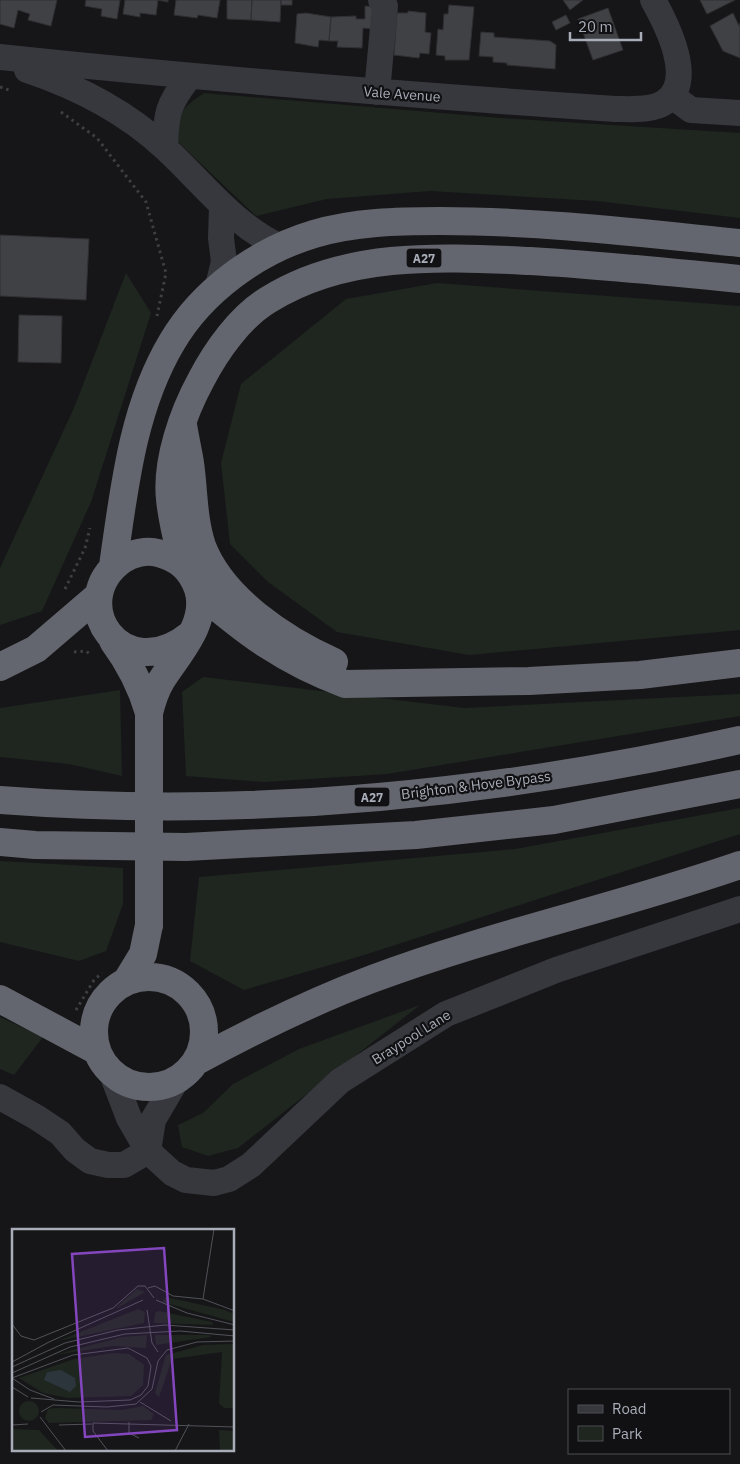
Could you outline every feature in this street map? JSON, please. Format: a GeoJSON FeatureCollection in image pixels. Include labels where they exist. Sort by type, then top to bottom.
{"type":"FeatureCollection","features":[{"type":"Feature","properties":{"kind":"highway"},"geometry":{"type":"LineString","coordinates":[[113,566],[122,505],[140,414],[172,342],[196,308],[218,286],[281,247],[314,234],[354,226],[405,221],[542,223],[740,243]]}},
{"type":"Feature","properties":{"kind":"highway","name":"A27"},"geometry":{"type":"LineString","coordinates":[[183,564],[169,498],[170,460],[193,395],[208,366],[224,343],[246,318],[266,300],[297,284],[355,266],[416,258],[452,257],[574,264],[740,279]]}},
{"type":"Feature","properties":{"kind":"highway","name":"A27"},"geometry":{"type":"LineString","coordinates":[[183,425],[190,463],[194,511],[202,546],[216,571],[233,594],[259,617],[321,655],[351,669],[405,682]]}},
{"type":"Feature","properties":{"kind":"highway"},"geometry":{"type":"LineString","coordinates":[[126,982],[143,954],[149,925],[149,713],[142,687],[132,668],[108,634],[99,611],[99,595],[104,579],[113,566],[126,557],[140,552],[155,552],[170,556],[183,564],[193,576],[199,592],[200,606],[191,634],[155,692],[149,713]]}},
{"type":"Feature","properties":{"kind":"highway","name":"A27"},"geometry":{"type":"LineString","coordinates":[[199,592],[263,644],[318,674],[345,684],[529,681],[640,675],[740,662]]}},
{"type":"Feature","properties":{"kind":"highway"},"geometry":{"type":"LineString","coordinates":[[0,667],[36,649],[99,595]]}},
{"type":"Feature","properties":{"kind":"highway"},"geometry":{"type":"LineString","coordinates":[[108,634],[126,647],[139,652],[153,653],[167,650],[191,634]]}},
{"type":"Feature","properties":{"kind":"highway","name":"Brighton & Hove Bypass"},"geometry":{"type":"LineString","coordinates":[[0,800],[61,805],[213,806],[363,798],[526,780],[663,757],[740,740]]}},
{"type":"Feature","properties":{"kind":"highway"},"geometry":{"type":"LineString","coordinates":[[0,842],[35,845],[186,847],[416,835],[554,820],[740,784]]}},
{"type":"Feature","properties":{"kind":"highway"},"geometry":{"type":"LineString","coordinates":[[0,999],[104,1061],[126,1081],[143,1086],[161,1085],[297,1009],[373,978],[470,947],[680,886],[740,865]]}},
{"type":"Feature","properties":{"kind":"highway"},"geometry":{"type":"LineString","coordinates":[[149,925],[169,980]]}},
{"type":"Feature","properties":{"kind":"highway"},"geometry":{"type":"LineString","coordinates":[[104,1061],[94,1034],[96,1018],[102,1003],[112,991],[126,982],[140,978],[155,977],[169,980],[183,988],[194,1000],[201,1015],[204,1031],[202,1048],[186,1070]]}},
{"type":"Feature","properties":{"kind":"street"},"geometry":{"type":"LineString","coordinates":[[377,92],[385,6],[381,0]]}},
{"type":"Feature","properties":{"kind":"street"},"geometry":{"type":"LineString","coordinates":[[653,0],[673,41],[679,82],[672,96],[691,110],[740,113]]}},
{"type":"Feature","properties":{"kind":"street","name":"Vale Avenue"},"geometry":{"type":"LineString","coordinates":[[0,57],[189,77],[615,109],[640,108],[663,104],[672,96]]}},
{"type":"Feature","properties":{"kind":"street"},"geometry":{"type":"LineString","coordinates":[[0,61],[54,79],[110,105],[165,148],[222,207],[253,231],[281,247]]}},
{"type":"Feature","properties":{"kind":"street"},"geometry":{"type":"LineString","coordinates":[[165,148],[166,120],[172,99],[189,77]]}},
{"type":"Feature","properties":{"kind":"street"},"geometry":{"type":"LineString","coordinates":[[218,286],[224,262],[221,238],[222,207]]}},
{"type":"Feature","properties":{"kind":"street","name":"Braypool Lane"},"geometry":{"type":"LineString","coordinates":[[104,1061],[129,1118],[148,1151],[172,1173],[186,1180],[214,1183],[229,1179],[251,1165],[340,1081],[446,1014],[556,970],[740,908]]}},
{"type":"Feature","properties":{"kind":"street"},"geometry":{"type":"LineString","coordinates":[[0,1097],[60,1133],[75,1150],[90,1161],[108,1165],[124,1165],[148,1151],[153,1120],[186,1070]]}},
{"type":"Feature","properties":{"kind":"path"},"geometry":{"type":"LineString","coordinates":[[0,86],[18,94]]}},
{"type":"Feature","properties":{"kind":"path"},"geometry":{"type":"LineString","coordinates":[[55,108],[97,138],[146,202],[166,273],[157,316],[153,325]]}},
{"type":"Feature","properties":{"kind":"path"},"geometry":{"type":"LineString","coordinates":[[64,592],[85,548],[92,522]]}},
{"type":"Feature","properties":{"kind":"path"},"geometry":{"type":"LineString","coordinates":[[69,652],[86,651],[93,657]]}},
{"type":"Feature","properties":{"kind":"green space"},"geometry":{"type":"Polygon","coordinates":[[[204,93],[501,118],[740,133],[740,218],[597,201],[430,191],[327,199],[256,216],[176,140],[179,117],[190,103],[204,93]]]}},
{"type":"Feature","properties":{"kind":"green space"},"geometry":{"type":"Polygon","coordinates":[[[126,273],[151,313],[91,502],[42,611],[0,625],[0,568],[74,408],[126,273]]]}},
{"type":"Feature","properties":{"kind":"green space"},"geometry":{"type":"Polygon","coordinates":[[[437,283],[740,306],[740,630],[469,655],[337,632],[268,582],[230,544],[221,463],[241,384],[346,299],[437,283]]]}},
{"type":"Feature","properties":{"kind":"green space"},"geometry":{"type":"Polygon","coordinates":[[[203,677],[464,708],[740,694],[740,716],[387,774],[264,782],[186,776],[182,692],[203,677]]]}},
{"type":"Feature","properties":{"kind":"green space"},"geometry":{"type":"Polygon","coordinates":[[[120,690],[122,776],[69,764],[0,757],[0,708],[120,690]]]}},
{"type":"Feature","properties":{"kind":"green space"},"geometry":{"type":"Polygon","coordinates":[[[740,808],[740,834],[361,956],[244,990],[190,961],[199,877],[515,849],[740,808]]]}},
{"type":"Feature","properties":{"kind":"green space"},"geometry":{"type":"Polygon","coordinates":[[[0,861],[123,868],[123,904],[106,951],[79,961],[0,942],[0,861]]]}},
{"type":"Feature","properties":{"kind":"green space"},"geometry":{"type":"Polygon","coordinates":[[[420,1005],[238,1148],[208,1156],[182,1147],[178,1125],[203,1113],[233,1084],[299,1049],[420,1005]]]}},
{"type":"Feature","properties":{"kind":"green space"},"geometry":{"type":"Polygon","coordinates":[[[0,1017],[43,1037],[14,1075],[0,1069],[0,1017]]]}},
{"type":"Feature","properties":{"kind":"building"},"geometry":{"type":"Polygon","coordinates":[[[0,0],[57,0],[51,26],[28,20],[30,14],[18,10],[14,28],[0,24],[0,0]]]}},
{"type":"Feature","properties":{"kind":"building"},"geometry":{"type":"Polygon","coordinates":[[[86,0],[120,0],[117,19],[101,16],[102,9],[85,6],[86,0]]]}},
{"type":"Feature","properties":{"kind":"building"},"geometry":{"type":"Polygon","coordinates":[[[125,0],[158,0],[156,15],[140,13],[140,17],[123,14],[125,0]]]}},
{"type":"Feature","properties":{"kind":"building"},"geometry":{"type":"Polygon","coordinates":[[[176,0],[220,0],[217,18],[198,15],[197,18],[174,15],[176,0]]]}},
{"type":"Feature","properties":{"kind":"building"},"geometry":{"type":"Polygon","coordinates":[[[227,0],[252,0],[251,20],[227,19],[227,0]]]}},
{"type":"Feature","properties":{"kind":"building"},"geometry":{"type":"Polygon","coordinates":[[[252,0],[281,0],[280,22],[251,20],[252,0]]]}},
{"type":"Feature","properties":{"kind":"building"},"geometry":{"type":"Polygon","coordinates":[[[281,0],[292,0],[292,5],[281,5],[281,0]]]}},
{"type":"Feature","properties":{"kind":"building"},"geometry":{"type":"Polygon","coordinates":[[[563,0],[583,0],[570,10],[563,0]]]}},
{"type":"Feature","properties":{"kind":"building"},"geometry":{"type":"Polygon","coordinates":[[[700,0],[735,0],[707,14],[700,0]]]}},
{"type":"Feature","properties":{"kind":"building"},"geometry":{"type":"Polygon","coordinates":[[[449,5],[474,7],[469,60],[445,60],[445,56],[436,55],[438,29],[443,30],[444,14],[448,14],[449,5]]]}},
{"type":"Feature","properties":{"kind":"building"},"geometry":{"type":"Polygon","coordinates":[[[365,6],[374,7],[374,29],[363,28],[362,48],[337,47],[338,41],[329,41],[331,17],[356,16],[356,19],[365,19],[365,6]]]}},
{"type":"Feature","properties":{"kind":"building"},"geometry":{"type":"Polygon","coordinates":[[[608,8],[623,50],[593,60],[578,19],[608,8]]]}},
{"type":"Feature","properties":{"kind":"building"},"geometry":{"type":"Polygon","coordinates":[[[408,11],[426,13],[425,32],[431,33],[429,54],[420,53],[419,58],[394,55],[397,13],[408,13],[408,11]]]}},
{"type":"Feature","properties":{"kind":"building"},"geometry":{"type":"Polygon","coordinates":[[[306,13],[331,17],[329,41],[319,40],[318,47],[295,43],[297,14],[306,13]]]}},
{"type":"Feature","properties":{"kind":"building"},"geometry":{"type":"Polygon","coordinates":[[[733,13],[739,26],[740,23],[740,58],[723,51],[710,26],[733,13]]]}},
{"type":"Feature","properties":{"kind":"building"},"geometry":{"type":"Polygon","coordinates":[[[566,15],[570,23],[556,30],[552,22],[566,15]]]}},
{"type":"Feature","properties":{"kind":"building"},"geometry":{"type":"Polygon","coordinates":[[[481,32],[494,33],[494,37],[550,41],[556,45],[555,69],[507,65],[507,63],[493,62],[493,57],[479,56],[481,32]]]}},
{"type":"Feature","properties":{"kind":"building"},"geometry":{"type":"Polygon","coordinates":[[[0,235],[89,239],[86,300],[0,296],[0,235]]]}},
{"type":"Feature","properties":{"kind":"building"},"geometry":{"type":"Polygon","coordinates":[[[19,315],[62,316],[61,363],[18,362],[19,315]]]}}]}
